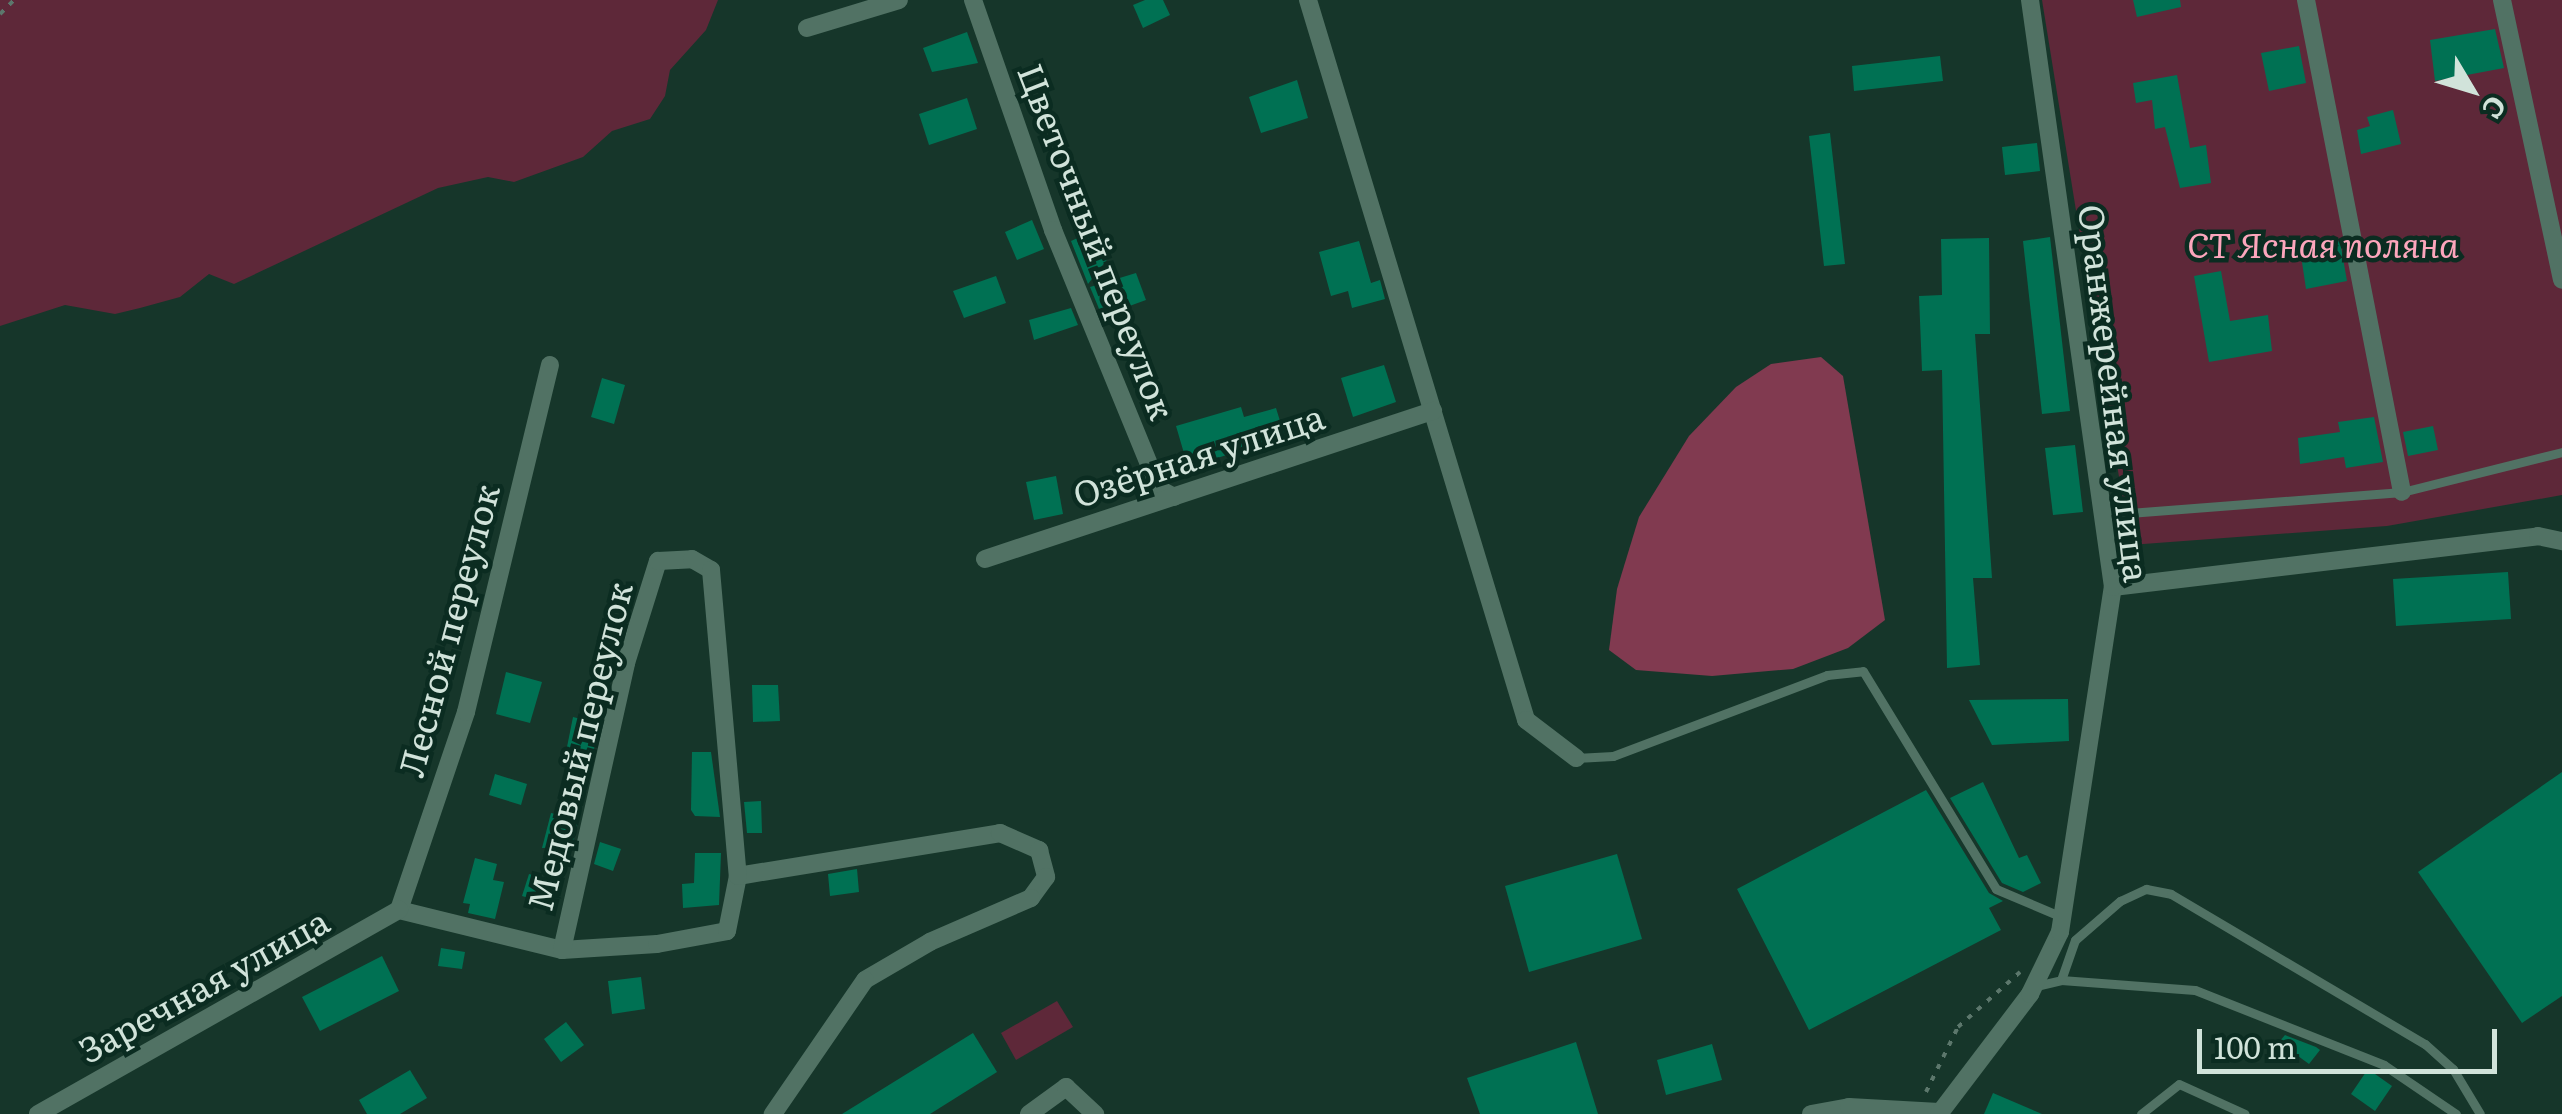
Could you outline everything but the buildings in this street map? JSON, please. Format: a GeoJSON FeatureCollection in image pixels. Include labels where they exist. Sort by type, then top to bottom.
{"type":"FeatureCollection","features":[{"type":"Feature","properties":{"kind":"street"},"geometry":{"type":"LineString","coordinates":[[807,28],[899,0]]}},
{"type":"Feature","properties":{"kind":"street","name":"Цветочный переулок"},"geometry":{"type":"LineString","coordinates":[[973,0],[1060,247],[1158,489],[1174,497]]}},
{"type":"Feature","properties":{"kind":"street"},"geometry":{"type":"LineString","coordinates":[[1308,0],[1526,720],[1576,758]]}},
{"type":"Feature","properties":{"kind":"street","name":"Оранжерейная улица"},"geometry":{"type":"LineString","coordinates":[[1933,1112],[2034,987],[2062,916],[2112,587],[2030,0]]}},
{"type":"Feature","properties":{"kind":"street"},"geometry":{"type":"LineString","coordinates":[[2306,0],[2402,492]]}},
{"type":"Feature","properties":{"kind":"street"},"geometry":{"type":"LineString","coordinates":[[2502,0],[2562,280]]}},
{"type":"Feature","properties":{"kind":"street","name":"Лесной переулок"},"geometry":{"type":"LineString","coordinates":[[399,910],[466,712],[550,364]]}},
{"type":"Feature","properties":{"kind":"street","name":"Озёрная улица"},"geometry":{"type":"LineString","coordinates":[[985,559],[1432,411]]}},
{"type":"Feature","properties":{"kind":"street"},"geometry":{"type":"LineString","coordinates":[[2112,587],[2538,536],[2562,541]]}},
{"type":"Feature","properties":{"kind":"street","name":"Медовый переулок"},"geometry":{"type":"LineString","coordinates":[[562,950],[626,662],[658,561],[692,558],[710,570],[738,876]]}},
{"type":"Feature","properties":{"kind":"street"},"geometry":{"type":"LineString","coordinates":[[399,910],[562,950],[657,944],[727,931],[738,876],[1000,833],[1039,850],[1046,877],[1031,898],[930,942],[865,980],[773,1114]]}},
{"type":"Feature","properties":{"kind":"street","name":"Заречная улица"},"geometry":{"type":"LineString","coordinates":[[38,1114],[399,910]]}},
{"type":"Feature","properties":{"kind":"street"},"geometry":{"type":"LineString","coordinates":[[1029,1114],[1066,1086],[1095,1114]]}},
{"type":"Feature","properties":{"kind":"street"},"geometry":{"type":"LineString","coordinates":[[1811,1114],[1848,1107],[1933,1112]]}},
{"type":"Feature","properties":{"kind":"lane"},"geometry":{"type":"LineString","coordinates":[[2103,515],[2402,492],[2562,452]]}},
{"type":"Feature","properties":{"kind":"lane"},"geometry":{"type":"LineString","coordinates":[[1576,758],[1614,756],[1828,675],[1863,671],[1996,890],[2062,916]]}},
{"type":"Feature","properties":{"kind":"lane"},"geometry":{"type":"LineString","coordinates":[[2061,980],[2075,940],[2091,920],[2146,890],[2170,894],[2425,1044],[2453,1069],[2480,1114]]}},
{"type":"Feature","properties":{"kind":"lane"},"geometry":{"type":"LineString","coordinates":[[2034,987],[2061,980],[2195,990],[2384,1065],[2456,1114]]}},
{"type":"Feature","properties":{"kind":"lane"},"geometry":{"type":"LineString","coordinates":[[2141,1114],[2179,1084],[2245,1114]]}},
{"type":"Feature","properties":{"kind":"path"},"geometry":{"type":"LineString","coordinates":[[0,14],[14,0]]}},
{"type":"Feature","properties":{"kind":"path"},"geometry":{"type":"LineString","coordinates":[[1933,1112],[1958,1026],[2024,970]]}},
{"type":"Feature","properties":{"kind":"green space"},"geometry":{"type":"Polygon","coordinates":[[[0,0],[718,0],[706,30],[670,70],[665,96],[650,119],[612,131],[583,157],[514,182],[488,177],[438,188],[234,284],[209,274],[180,297],[140,308],[115,314],[65,305],[0,326],[0,0]]]}},
{"type":"Feature","properties":{"kind":"green space","name":"СТ Ясная поляна"},"geometry":{"type":"Polygon","coordinates":[[[2042,0],[2562,0],[2562,495],[2387,526],[2130,545],[2042,0]]]}},
{"type":"Feature","properties":{"kind":"green space"},"geometry":{"type":"Polygon","coordinates":[[[1057,1001],[1073,1027],[1016,1060],[1001,1033],[1057,1001]]]}},
{"type":"Feature","properties":{"kind":"shaded area"},"geometry":{"type":"Polygon","coordinates":[[[1821,357],[1843,376],[1885,620],[1848,648],[1793,669],[1712,676],[1636,670],[1609,650],[1617,589],[1639,517],[1689,436],[1736,387],[1771,364],[1821,357]]]}}]}
